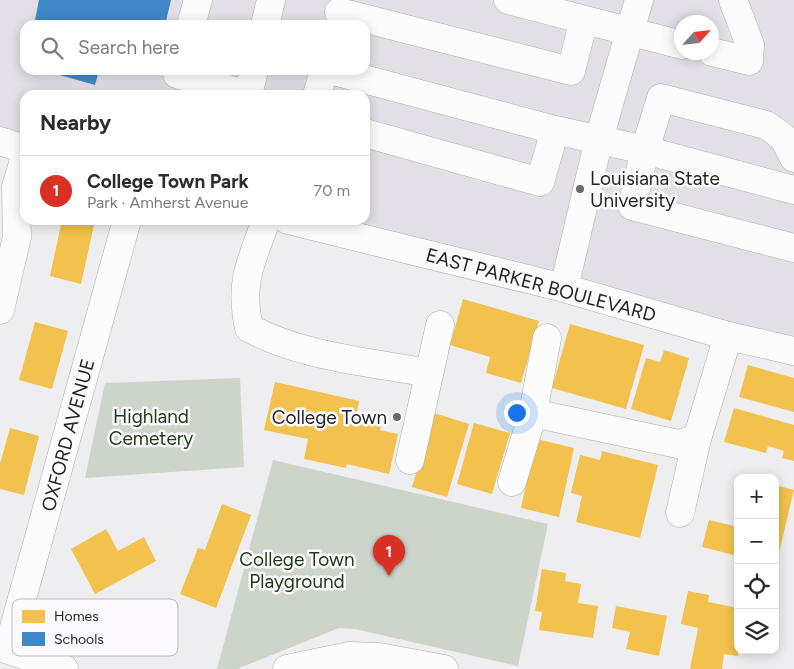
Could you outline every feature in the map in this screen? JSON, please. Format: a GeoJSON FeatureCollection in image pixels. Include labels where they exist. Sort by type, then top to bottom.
{"type":"FeatureCollection","features":[{"type":"Feature","properties":{"kind":"street"},"geometry":{"type":"LineString","coordinates":[[192,20],[198,0]]}},
{"type":"Feature","properties":{"kind":"street"},"geometry":{"type":"LineString","coordinates":[[266,20],[271,0]]}},
{"type":"Feature","properties":{"kind":"street"},"geometry":{"type":"LineString","coordinates":[[508,0],[674,43]]}},
{"type":"Feature","properties":{"kind":"street"},"geometry":{"type":"LineString","coordinates":[[564,288],[599,139],[639,0]]}},
{"type":"Feature","properties":{"kind":"street"},"geometry":{"type":"LineString","coordinates":[[719,54],[749,62],[750,46],[733,0]]}},
{"type":"Feature","properties":{"kind":"street"},"geometry":{"type":"LineString","coordinates":[[339,12],[570,71],[584,20]]}},
{"type":"Feature","properties":{"kind":"street"},"geometry":{"type":"LineString","coordinates":[[249,90],[253,75]]}},
{"type":"Feature","properties":{"kind":"street"},"geometry":{"type":"LineString","coordinates":[[318,90],[323,75]]}},
{"type":"Feature","properties":{"kind":"street"},"geometry":{"type":"LineString","coordinates":[[349,75],[555,130],[645,150],[794,190]]}},
{"type":"Feature","properties":{"kind":"street"},"geometry":{"type":"LineString","coordinates":[[176,80],[224,90]]}},
{"type":"Feature","properties":{"kind":"street"},"geometry":{"type":"LineString","coordinates":[[794,158],[783,136],[766,125],[661,98],[645,150],[632,206],[794,248]]}},
{"type":"Feature","properties":{"kind":"street"},"geometry":{"type":"LineString","coordinates":[[370,135],[540,182],[555,130]]}},
{"type":"Feature","properties":{"kind":"street"},"geometry":{"type":"LineString","coordinates":[[0,141],[20,147]]}},
{"type":"Feature","properties":{"kind":"street"},"geometry":{"type":"LineString","coordinates":[[0,310],[17,237],[16,187],[20,174]]}},
{"type":"Feature","properties":{"kind":"street","name":"OXFORD AVENUE"},"geometry":{"type":"LineString","coordinates":[[18,599],[126,225]]}},
{"type":"Feature","properties":{"kind":"street"},"geometry":{"type":"LineString","coordinates":[[264,225],[244,282],[244,308],[249,328],[271,340],[304,349],[429,373]]}},
{"type":"Feature","properties":{"kind":"street","name":"EAST PARKER BOULEVARD"},"geometry":{"type":"LineString","coordinates":[[308,225],[564,288],[728,336],[794,350]]}},
{"type":"Feature","properties":{"kind":"street"},"geometry":{"type":"LineString","coordinates":[[410,460],[440,325]]}},
{"type":"Feature","properties":{"kind":"street"},"geometry":{"type":"LineString","coordinates":[[680,513],[697,439],[728,336]]}},
{"type":"Feature","properties":{"kind":"street"},"geometry":{"type":"LineString","coordinates":[[512,482],[533,413],[547,338]]}},
{"type":"Feature","properties":{"kind":"street"},"geometry":{"type":"LineString","coordinates":[[533,413],[678,444],[697,439]]}},
{"type":"Feature","properties":{"kind":"street","name":"OXFORD AVENUE"},"geometry":{"type":"LineString","coordinates":[[4,648],[12,620]]}},
{"type":"Feature","properties":{"kind":"street"},"geometry":{"type":"LineString","coordinates":[[27,656],[64,669]]}},
{"type":"Feature","properties":{"kind":"street"},"geometry":{"type":"LineString","coordinates":[[287,669],[349,656],[427,667]]}},
{"type":"Feature","properties":{"kind":"shaded area","name":"Louisiana State University"},"geometry":{"type":"Polygon","coordinates":[[[0,0],[794,0],[794,357],[283,225],[370,225],[370,90],[20,90],[20,157],[0,152],[0,0]]]}},
{"type":"Feature","properties":{"kind":"green space","name":"Highland Cemetery"},"geometry":{"type":"Polygon","coordinates":[[[240,378],[244,467],[85,478],[105,383],[240,378]]]}},
{"type":"Feature","properties":{"kind":"green space","name":"College Town Playground"},"geometry":{"type":"Polygon","coordinates":[[[273,460],[548,524],[518,666],[355,629],[339,628],[237,669],[217,669],[273,460]]]}},
{"type":"Feature","properties":{"kind":"building: Homes"},"geometry":{"type":"Polygon","coordinates":[[[61,225],[94,225],[81,284],[50,276],[61,225]]]}},
{"type":"Feature","properties":{"kind":"building: Homes"},"geometry":{"type":"Polygon","coordinates":[[[463,299],[539,321],[521,383],[486,373],[490,357],[450,345],[463,299]]]}},
{"type":"Feature","properties":{"kind":"building: Homes"},"geometry":{"type":"Polygon","coordinates":[[[35,322],[68,331],[52,389],[19,380],[35,322]]]}},
{"type":"Feature","properties":{"kind":"building: Homes"},"geometry":{"type":"Polygon","coordinates":[[[570,324],[644,345],[626,409],[552,388],[570,324]]]}},
{"type":"Feature","properties":{"kind":"building: Homes"},"geometry":{"type":"Polygon","coordinates":[[[664,350],[689,358],[671,421],[631,409],[646,358],[660,362],[664,350]]]}},
{"type":"Feature","properties":{"kind":"building: Homes"},"geometry":{"type":"Polygon","coordinates":[[[748,365],[794,378],[794,412],[739,397],[748,365]]]}},
{"type":"Feature","properties":{"kind":"building: Homes"},"geometry":{"type":"Polygon","coordinates":[[[275,382],[359,401],[357,413],[382,419],[380,430],[398,434],[389,474],[347,464],[346,468],[304,459],[308,439],[264,430],[275,382]]]}},
{"type":"Feature","properties":{"kind":"building: Homes"},"geometry":{"type":"Polygon","coordinates":[[[734,408],[794,425],[794,461],[782,458],[784,451],[768,446],[766,453],[724,442],[734,408]]]}},
{"type":"Feature","properties":{"kind":"building: Homes"},"geometry":{"type":"Polygon","coordinates":[[[434,413],[469,424],[447,497],[412,487],[434,413]]]}},
{"type":"Feature","properties":{"kind":"building: Homes"},"geometry":{"type":"Polygon","coordinates":[[[474,423],[510,433],[492,494],[457,484],[474,423]]]}},
{"type":"Feature","properties":{"kind":"building: Homes"},"geometry":{"type":"Polygon","coordinates":[[[10,428],[39,436],[24,495],[0,489],[0,464],[10,428]]]}},
{"type":"Feature","properties":{"kind":"building: Homes"},"geometry":{"type":"Polygon","coordinates":[[[536,439],[574,448],[559,517],[521,508],[536,439]]]}},
{"type":"Feature","properties":{"kind":"building: Homes"},"geometry":{"type":"Polygon","coordinates":[[[602,451],[658,465],[640,538],[576,522],[582,496],[571,493],[580,455],[600,460],[602,451]]]}},
{"type":"Feature","properties":{"kind":"building: Homes"},"geometry":{"type":"Polygon","coordinates":[[[779,486],[794,490],[779,552],[779,486]]]}},
{"type":"Feature","properties":{"kind":"building: Homes"},"geometry":{"type":"Polygon","coordinates":[[[222,504],[251,515],[216,608],[180,594],[198,548],[205,550],[222,504]]]}},
{"type":"Feature","properties":{"kind":"building: Homes"},"geometry":{"type":"Polygon","coordinates":[[[709,520],[734,526],[734,555],[702,547],[709,520]]]}},
{"type":"Feature","properties":{"kind":"building: Homes"},"geometry":{"type":"Polygon","coordinates":[[[106,529],[118,551],[144,537],[156,561],[95,594],[71,549],[106,529]]]}},
{"type":"Feature","properties":{"kind":"building: Homes"},"geometry":{"type":"Polygon","coordinates":[[[542,569],[566,573],[565,581],[581,584],[578,603],[598,606],[593,638],[539,630],[542,612],[535,611],[542,569]]]}},
{"type":"Feature","properties":{"kind":"building: Homes"},"geometry":{"type":"Polygon","coordinates":[[[688,591],[709,595],[708,602],[734,607],[734,654],[738,654],[738,656],[724,654],[722,669],[690,669],[698,628],[681,624],[688,591]]]}},
{"type":"Feature","properties":{"kind":"building: Homes"},"geometry":{"type":"Polygon","coordinates":[[[616,606],[667,616],[659,656],[626,649],[630,632],[612,628],[616,606]]]}},
{"type":"Feature","properties":{"kind":"building: Schools"},"geometry":{"type":"Polygon","coordinates":[[[39,0],[171,0],[166,20],[35,20],[39,0]]]}},
{"type":"Feature","properties":{"kind":"building: Schools"},"geometry":{"type":"Polygon","coordinates":[[[60,75],[98,75],[95,85],[60,75]]]}},
{"type":"Feature","properties":{"kind":"place","name":"Louisiana State University"},"geometry":{"type":"Point","coordinates":[580,189]}},
{"type":"Feature","properties":{"kind":"place","name":"College Town"},"geometry":{"type":"Point","coordinates":[397,417]}},
{"type":"Feature","properties":{"kind":"place","name":"College Town Park"},"geometry":{"type":"Point","coordinates":[389,576]}}]}
